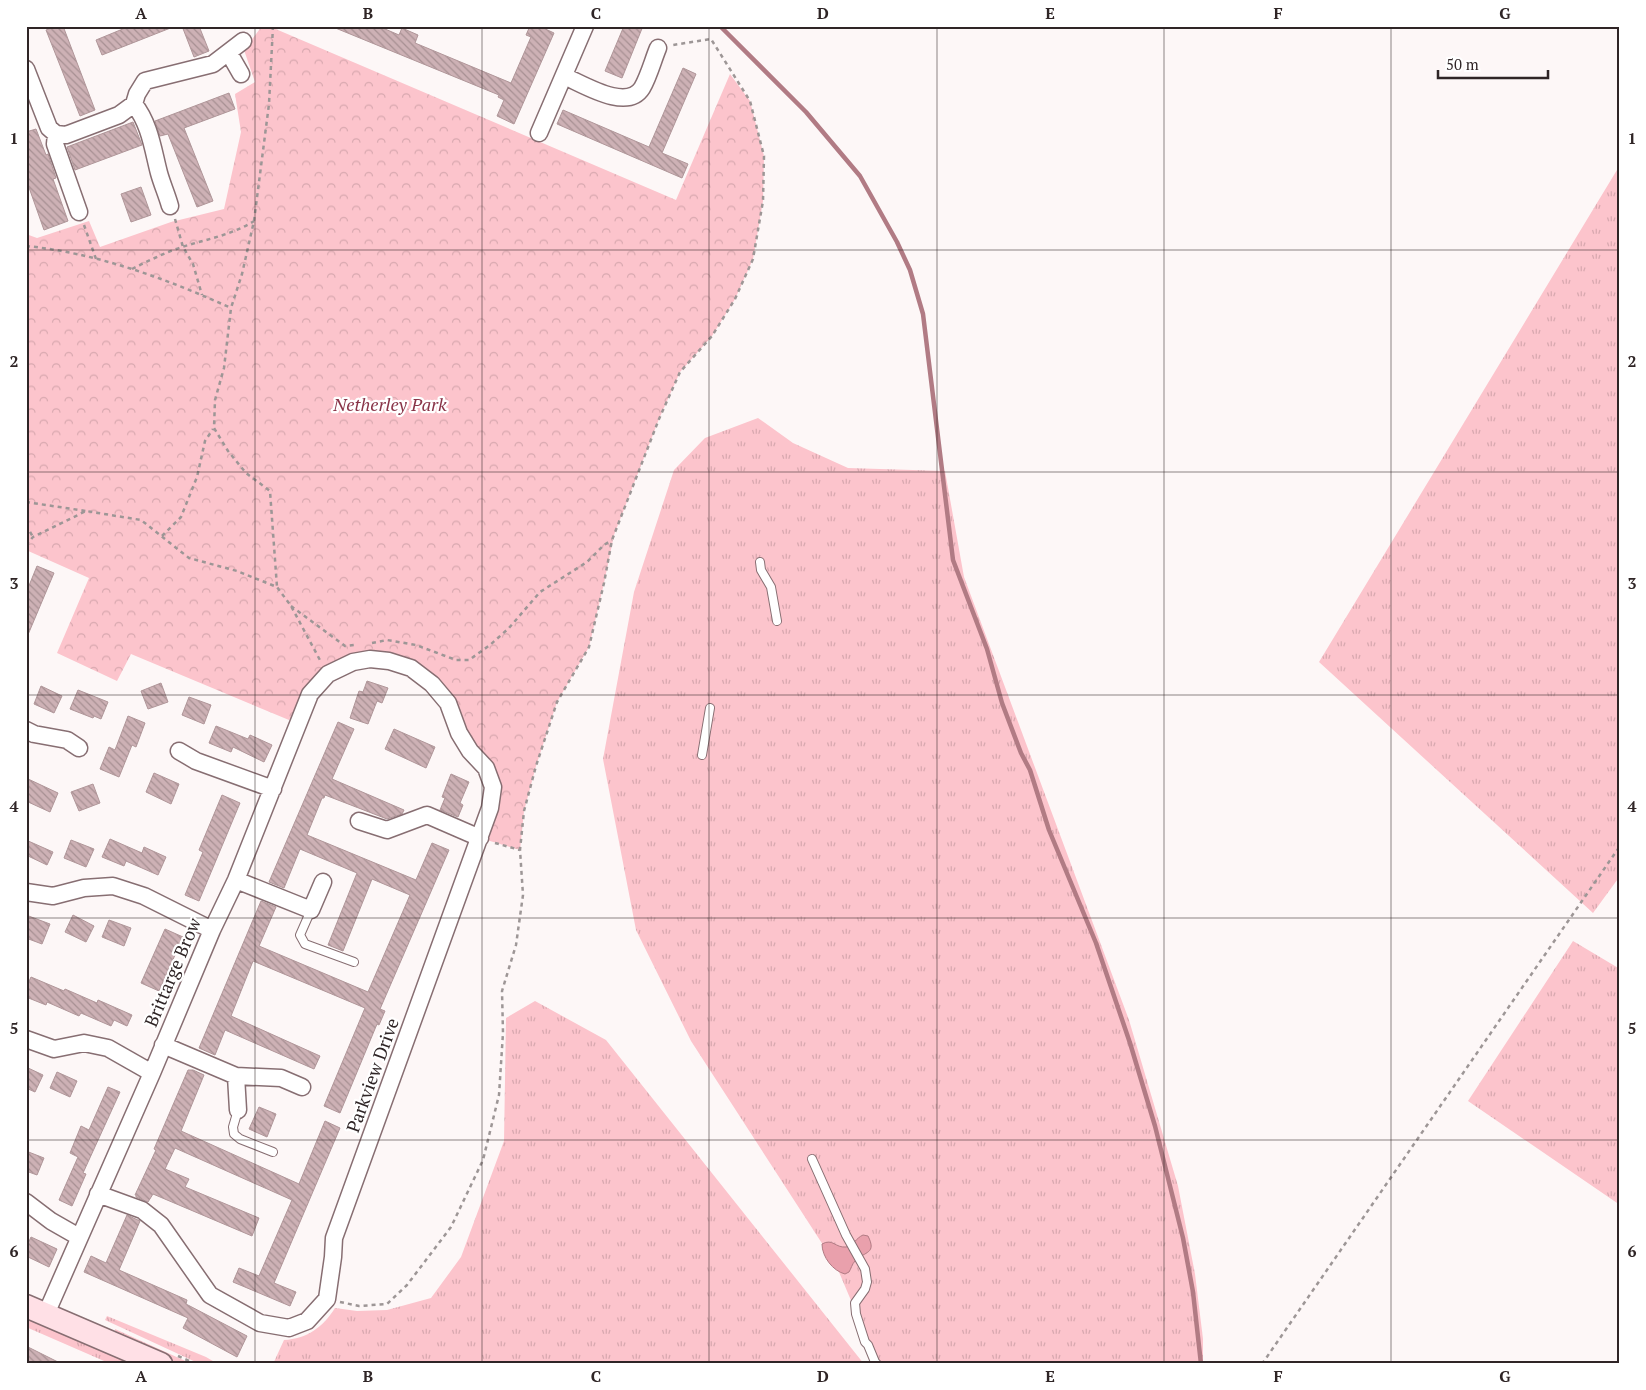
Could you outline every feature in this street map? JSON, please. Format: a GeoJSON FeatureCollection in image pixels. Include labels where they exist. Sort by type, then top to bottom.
{"type":"FeatureCollection","features":[{"type":"Feature","properties":{"kind":"main road"},"geometry":{"type":"LineString","coordinates":[[36,1310],[161,1364]]}},
{"type":"Feature","properties":{"kind":"street"},"geometry":{"type":"LineString","coordinates":[[539,133],[564,76],[582,27]]}},
{"type":"Feature","properties":{"kind":"street"},"geometry":{"type":"LineString","coordinates":[[26,69],[49,128],[56,134],[66,135],[120,115],[134,104],[137,94],[145,81],[212,64],[243,41]]}},
{"type":"Feature","properties":{"kind":"street"},"geometry":{"type":"LineString","coordinates":[[564,76],[614,97],[628,105],[642,88],[658,48]]}},
{"type":"Feature","properties":{"kind":"street"},"geometry":{"type":"LineString","coordinates":[[229,53],[241,74]]}},
{"type":"Feature","properties":{"kind":"street"},"geometry":{"type":"LineString","coordinates":[[134,104],[141,113],[156,156],[170,206]]}},
{"type":"Feature","properties":{"kind":"street"},"geometry":{"type":"LineString","coordinates":[[56,134],[55,144],[79,212]]}},
{"type":"Feature","properties":{"kind":"street","name":"Parkview Drive"},"geometry":{"type":"LineString","coordinates":[[98,1194],[142,1210],[160,1225],[210,1295],[260,1323],[289,1328],[308,1321],[326,1299],[334,1238],[480,838],[490,808],[493,787],[486,768],[470,751],[459,733],[448,703],[432,684],[411,668],[389,661],[370,659],[352,662]]}},
{"type":"Feature","properties":{"kind":"street","name":"Brittarge Brow"},"geometry":{"type":"LineString","coordinates":[[36,1310],[79,1237],[212,930],[236,880],[310,694],[328,674],[352,662]]}},
{"type":"Feature","properties":{"kind":"street"},"geometry":{"type":"LineString","coordinates":[[26,730],[34,734],[67,740],[79,748]]}},
{"type":"Feature","properties":{"kind":"street"},"geometry":{"type":"LineString","coordinates":[[180,751],[196,762],[273,789]]}},
{"type":"Feature","properties":{"kind":"street"},"geometry":{"type":"LineString","coordinates":[[359,821],[388,830],[427,815],[480,838]]}},
{"type":"Feature","properties":{"kind":"street"},"geometry":{"type":"LineString","coordinates":[[236,880],[311,910],[323,882]]}},
{"type":"Feature","properties":{"kind":"street"},"geometry":{"type":"LineString","coordinates":[[26,892],[53,896],[84,888],[113,886],[144,896],[212,930]]}},
{"type":"Feature","properties":{"kind":"street"},"geometry":{"type":"LineString","coordinates":[[26,1039],[54,1049],[84,1043],[108,1048],[152,1072]]}},
{"type":"Feature","properties":{"kind":"street"},"geometry":{"type":"LineString","coordinates":[[163,1045],[236,1076],[281,1078],[302,1087]]}},
{"type":"Feature","properties":{"kind":"street"},"geometry":{"type":"LineString","coordinates":[[236,1076],[238,1110]]}},
{"type":"Feature","properties":{"kind":"street"},"geometry":{"type":"LineString","coordinates":[[26,1202],[79,1237]]}},
{"type":"Feature","properties":{"kind":"lane"},"geometry":{"type":"LineString","coordinates":[[760,562],[761,570],[771,587],[777,621]]}},
{"type":"Feature","properties":{"kind":"lane"},"geometry":{"type":"LineString","coordinates":[[702,755],[710,708]]}},
{"type":"Feature","properties":{"kind":"lane"},"geometry":{"type":"LineString","coordinates":[[311,910],[300,935],[305,944],[354,962]]}},
{"type":"Feature","properties":{"kind":"lane"},"geometry":{"type":"LineString","coordinates":[[238,1110],[233,1127],[234,1134],[273,1152]]}},
{"type":"Feature","properties":{"kind":"lane"},"geometry":{"type":"LineString","coordinates":[[812,1159],[846,1235],[865,1269],[867,1282],[855,1303],[856,1314],[865,1342],[877,1364]]}},
{"type":"Feature","properties":{"kind":"path"},"geometry":{"type":"LineString","coordinates":[[162,536],[181,517],[196,477],[205,441],[214,428],[215,400],[224,368],[231,308],[242,274],[254,221],[269,104],[273,26]]}},
{"type":"Feature","properties":{"kind":"path"},"geometry":{"type":"LineString","coordinates":[[326,1299],[359,1306],[387,1304],[407,1285],[451,1227],[484,1160],[499,1095],[504,1033],[502,991],[516,945],[523,895],[520,850],[524,811],[536,766],[557,702],[589,647],[612,540],[659,419],[680,372],[712,336],[735,299],[754,259],[763,200],[764,156],[750,101],[711,40],[658,48]]}},
{"type":"Feature","properties":{"kind":"path"},"geometry":{"type":"LineString","coordinates":[[170,206],[183,247],[193,264],[202,295]]}},
{"type":"Feature","properties":{"kind":"path"},"geometry":{"type":"LineString","coordinates":[[79,212],[96,259]]}},
{"type":"Feature","properties":{"kind":"path"},"geometry":{"type":"LineString","coordinates":[[130,269],[160,255],[242,229],[254,221]]}},
{"type":"Feature","properties":{"kind":"path"},"geometry":{"type":"LineString","coordinates":[[26,246],[45,248],[96,259],[130,269],[202,295],[231,308]]}},
{"type":"Feature","properties":{"kind":"path"},"geometry":{"type":"LineString","coordinates":[[214,428],[228,451],[246,473],[270,490],[277,587]]}},
{"type":"Feature","properties":{"kind":"path"},"geometry":{"type":"LineString","coordinates":[[26,502],[141,520],[189,558],[237,571],[277,587],[291,606],[328,674]]}},
{"type":"Feature","properties":{"kind":"path"},"geometry":{"type":"LineString","coordinates":[[26,545],[33,537],[86,512]]}},
{"type":"Feature","properties":{"kind":"path"},"geometry":{"type":"LineString","coordinates":[[26,525],[33,537]]}},
{"type":"Feature","properties":{"kind":"path"},"geometry":{"type":"LineString","coordinates":[[371,643],[387,640],[416,645],[456,660],[470,660],[509,628],[540,592],[587,562],[604,545],[612,540]]}},
{"type":"Feature","properties":{"kind":"path"},"geometry":{"type":"LineString","coordinates":[[291,606],[345,646],[362,644]]}},
{"type":"Feature","properties":{"kind":"path"},"geometry":{"type":"LineString","coordinates":[[480,838],[520,850]]}},
{"type":"Feature","properties":{"kind":"path"},"geometry":{"type":"LineString","coordinates":[[1262,1364],[1620,846]]}},
{"type":"Feature","properties":{"kind":"green space","name":"Netherley Park"},"geometry":{"type":"Polygon","coordinates":[[[262,26],[270,26],[676,200],[730,74],[750,101],[764,156],[763,201],[753,259],[735,299],[712,336],[680,372],[659,419],[614,535],[589,647],[557,702],[536,766],[524,811],[520,850],[480,838],[493,787],[448,703],[411,668],[352,662],[310,694],[289,720],[131,654],[117,681],[57,653],[89,578],[26,550],[26,234],[37,238],[89,221],[100,247],[171,222],[224,209],[241,132],[235,94],[255,82],[244,50],[262,26]]]}},
{"type":"Feature","properties":{"kind":"green space"},"geometry":{"type":"Polygon","coordinates":[[[1620,165],[1620,876],[1593,913],[1319,662],[1620,165]]]}},
{"type":"Feature","properties":{"kind":"green space"},"geometry":{"type":"Polygon","coordinates":[[[758,418],[793,443],[848,468],[945,471],[964,577],[1129,1020],[1178,1186],[1195,1274],[1203,1339],[1203,1364],[880,1364],[872,1350],[836,1265],[691,1041],[636,930],[603,759],[634,592],[674,470],[705,438],[758,418]]]}},
{"type":"Feature","properties":{"kind":"green space"},"geometry":{"type":"Polygon","coordinates":[[[1573,941],[1620,969],[1620,1205],[1468,1101],[1573,941]]]}},
{"type":"Feature","properties":{"kind":"green space"},"geometry":{"type":"Polygon","coordinates":[[[535,1001],[606,1040],[864,1364],[273,1364],[284,1340],[300,1337],[314,1331],[335,1308],[357,1311],[387,1310],[431,1298],[461,1257],[504,1141],[506,1018],[535,1001]]]}},
{"type":"Feature","properties":{"kind":"green space"},"geometry":{"type":"Polygon","coordinates":[[[107,1316],[206,1357],[218,1364],[200,1364],[105,1320],[107,1316]]]}},
{"type":"Feature","properties":{"kind":"green space"},"geometry":{"type":"Polygon","coordinates":[[[26,1317],[136,1364],[111,1364],[26,1327],[26,1317]]]}},
{"type":"Feature","properties":{"kind":"green space"},"geometry":{"type":"Polygon","coordinates":[[[115,1329],[192,1364],[180,1364],[115,1336],[115,1329]]]}},
{"type":"Feature","properties":{"kind":"shaded area"},"geometry":{"type":"Polygon","coordinates":[[[863,1235],[868,1236],[871,1246],[869,1252],[855,1261],[849,1272],[845,1274],[832,1267],[824,1254],[822,1244],[829,1242],[846,1247],[863,1235]]]}},
{"type":"Feature","properties":{"kind":"building"},"geometry":{"type":"Polygon","coordinates":[[[63,26],[95,110],[80,116],[46,30],[63,26]]]}},
{"type":"Feature","properties":{"kind":"building"},"geometry":{"type":"Polygon","coordinates":[[[130,26],[173,27],[102,55],[96,40],[130,26]]]}},
{"type":"Feature","properties":{"kind":"building"},"geometry":{"type":"Polygon","coordinates":[[[182,26],[199,26],[209,51],[194,57],[182,26]]]}},
{"type":"Feature","properties":{"kind":"building"},"geometry":{"type":"Polygon","coordinates":[[[378,26],[399,35],[402,28],[418,35],[415,43],[511,83],[531,37],[526,35],[530,26],[539,26],[554,33],[514,124],[497,116],[504,100],[498,97],[499,95],[333,27],[378,26]]]}},
{"type":"Feature","properties":{"kind":"building"},"geometry":{"type":"Polygon","coordinates":[[[624,26],[643,26],[622,78],[605,71],[624,26]]]}},
{"type":"Feature","properties":{"kind":"building"},"geometry":{"type":"Polygon","coordinates":[[[683,68],[696,74],[662,153],[688,164],[682,178],[557,124],[563,110],[649,147],[683,68]]]}},
{"type":"Feature","properties":{"kind":"building"},"geometry":{"type":"Polygon","coordinates":[[[229,93],[235,109],[184,128],[213,201],[197,207],[168,134],[160,136],[155,121],[229,93]]]}},
{"type":"Feature","properties":{"kind":"building"},"geometry":{"type":"Polygon","coordinates":[[[133,122],[142,145],[75,170],[67,147],[133,122]]]}},
{"type":"Feature","properties":{"kind":"building"},"geometry":{"type":"Polygon","coordinates":[[[36,129],[46,155],[48,154],[56,178],[53,179],[68,221],[44,230],[26,179],[26,132],[36,129]]]}},
{"type":"Feature","properties":{"kind":"building"},"geometry":{"type":"Polygon","coordinates":[[[141,187],[151,215],[131,222],[121,194],[141,187]]]}},
{"type":"Feature","properties":{"kind":"building"},"geometry":{"type":"Polygon","coordinates":[[[37,566],[54,573],[27,637],[26,593],[37,566]]]}},
{"type":"Feature","properties":{"kind":"building"},"geometry":{"type":"Polygon","coordinates":[[[367,681],[388,688],[382,703],[377,701],[368,724],[350,718],[359,691],[363,692],[367,681]]]}},
{"type":"Feature","properties":{"kind":"building"},"geometry":{"type":"Polygon","coordinates":[[[161,683],[168,702],[148,709],[141,691],[161,683]]]}},
{"type":"Feature","properties":{"kind":"building"},"geometry":{"type":"Polygon","coordinates":[[[41,686],[62,696],[54,713],[34,704],[41,686]]]}},
{"type":"Feature","properties":{"kind":"building"},"geometry":{"type":"Polygon","coordinates":[[[78,690],[108,702],[101,719],[94,716],[93,718],[70,709],[78,690]]]}},
{"type":"Feature","properties":{"kind":"building"},"geometry":{"type":"Polygon","coordinates":[[[189,697],[211,705],[204,724],[182,715],[189,697]]]}},
{"type":"Feature","properties":{"kind":"building"},"geometry":{"type":"Polygon","coordinates":[[[128,716],[145,723],[136,747],[132,745],[119,777],[100,769],[109,747],[115,750],[128,716]]]}},
{"type":"Feature","properties":{"kind":"building"},"geometry":{"type":"Polygon","coordinates":[[[338,722],[354,729],[332,779],[404,810],[402,814],[387,819],[325,795],[322,798],[307,835],[416,880],[432,843],[449,850],[380,1009],[385,1011],[379,1025],[377,1024],[340,1113],[324,1106],[365,1008],[253,961],[231,1016],[320,1056],[314,1069],[225,1030],[215,1055],[199,1048],[261,901],[276,907],[259,946],[368,992],[410,895],[372,879],[343,951],[328,945],[357,873],[300,849],[284,888],[269,882],[338,722]]]}},
{"type":"Feature","properties":{"kind":"building"},"geometry":{"type":"Polygon","coordinates":[[[216,726],[248,739],[250,735],[272,745],[264,762],[233,747],[231,752],[209,743],[216,726]]]}},
{"type":"Feature","properties":{"kind":"building"},"geometry":{"type":"Polygon","coordinates":[[[394,729],[435,747],[426,768],[385,749],[394,729]]]}},
{"type":"Feature","properties":{"kind":"building"},"geometry":{"type":"Polygon","coordinates":[[[154,773],[179,784],[171,804],[146,792],[154,773]]]}},
{"type":"Feature","properties":{"kind":"building"},"geometry":{"type":"Polygon","coordinates":[[[451,774],[469,782],[460,803],[463,805],[458,817],[440,810],[445,798],[442,797],[451,774]]]}},
{"type":"Feature","properties":{"kind":"building"},"geometry":{"type":"Polygon","coordinates":[[[26,778],[58,793],[50,812],[26,801],[26,778]]]}},
{"type":"Feature","properties":{"kind":"building"},"geometry":{"type":"Polygon","coordinates":[[[93,784],[100,803],[79,811],[71,792],[93,784]]]}},
{"type":"Feature","properties":{"kind":"building"},"geometry":{"type":"Polygon","coordinates":[[[222,795],[240,803],[199,901],[185,895],[203,852],[199,850],[222,795]]]}},
{"type":"Feature","properties":{"kind":"building"},"geometry":{"type":"Polygon","coordinates":[[[110,839],[142,853],[144,847],[166,857],[158,875],[126,861],[124,866],[102,857],[110,839]]]}},
{"type":"Feature","properties":{"kind":"building"},"geometry":{"type":"Polygon","coordinates":[[[26,840],[53,852],[47,865],[26,855],[26,840]]]}},
{"type":"Feature","properties":{"kind":"building"},"geometry":{"type":"Polygon","coordinates":[[[71,840],[94,849],[86,867],[64,858],[71,840]]]}},
{"type":"Feature","properties":{"kind":"building"},"geometry":{"type":"Polygon","coordinates":[[[26,915],[50,924],[42,944],[26,938],[26,915]]]}},
{"type":"Feature","properties":{"kind":"building"},"geometry":{"type":"Polygon","coordinates":[[[73,915],[94,926],[86,942],[65,932],[73,915]]]}},
{"type":"Feature","properties":{"kind":"building"},"geometry":{"type":"Polygon","coordinates":[[[109,920],[131,928],[124,946],[102,937],[109,920]]]}},
{"type":"Feature","properties":{"kind":"building"},"geometry":{"type":"Polygon","coordinates":[[[165,929],[183,937],[159,991],[141,983],[165,929]]]}},
{"type":"Feature","properties":{"kind":"building"},"geometry":{"type":"Polygon","coordinates":[[[31,977],[97,1003],[98,1000],[132,1015],[127,1026],[114,1020],[111,1026],[81,1013],[79,1016],[47,1002],[46,1005],[26,997],[26,988],[31,977]]]}},
{"type":"Feature","properties":{"kind":"building"},"geometry":{"type":"Polygon","coordinates":[[[26,1067],[43,1075],[35,1092],[26,1088],[26,1067]]]}},
{"type":"Feature","properties":{"kind":"building"},"geometry":{"type":"Polygon","coordinates":[[[188,1070],[204,1075],[181,1131],[299,1184],[325,1121],[340,1128],[274,1283],[296,1292],[290,1306],[233,1282],[239,1268],[259,1276],[292,1200],[175,1148],[165,1169],[189,1179],[185,1187],[259,1218],[252,1236],[153,1194],[148,1202],[135,1195],[156,1150],[154,1149],[188,1070]]]}},
{"type":"Feature","properties":{"kind":"building"},"geometry":{"type":"Polygon","coordinates":[[[57,1072],[77,1081],[70,1097],[50,1088],[57,1072]]]}},
{"type":"Feature","properties":{"kind":"building"},"geometry":{"type":"Polygon","coordinates":[[[108,1087],[120,1092],[83,1173],[86,1174],[72,1206],[59,1200],[78,1157],[70,1153],[81,1126],[89,1130],[108,1087]]]}},
{"type":"Feature","properties":{"kind":"building"},"geometry":{"type":"Polygon","coordinates":[[[259,1107],[276,1114],[267,1137],[249,1129],[259,1107]]]}},
{"type":"Feature","properties":{"kind":"building"},"geometry":{"type":"Polygon","coordinates":[[[26,1151],[44,1158],[37,1175],[26,1171],[26,1151]]]}},
{"type":"Feature","properties":{"kind":"building"},"geometry":{"type":"Polygon","coordinates":[[[127,1215],[140,1221],[119,1270],[187,1300],[186,1304],[247,1336],[237,1357],[183,1328],[188,1318],[84,1272],[91,1256],[106,1263],[127,1215]]]}},
{"type":"Feature","properties":{"kind":"building"},"geometry":{"type":"Polygon","coordinates":[[[31,1237],[57,1249],[49,1267],[26,1256],[26,1248],[31,1237]]]}},
{"type":"Feature","properties":{"kind":"building"},"geometry":{"type":"Polygon","coordinates":[[[26,1346],[62,1364],[26,1364],[26,1346]]]}},
{"type":"Feature","properties":{"kind":"waterway"},"geometry":{"type":"LineString","coordinates":[[720,26],[806,112],[860,176],[897,242],[910,270],[923,314],[953,560],[987,649],[1002,703],[1021,753],[1030,770],[1049,830],[1096,943],[1130,1043],[1155,1126],[1183,1238],[1193,1292],[1201,1364]]}}]}
